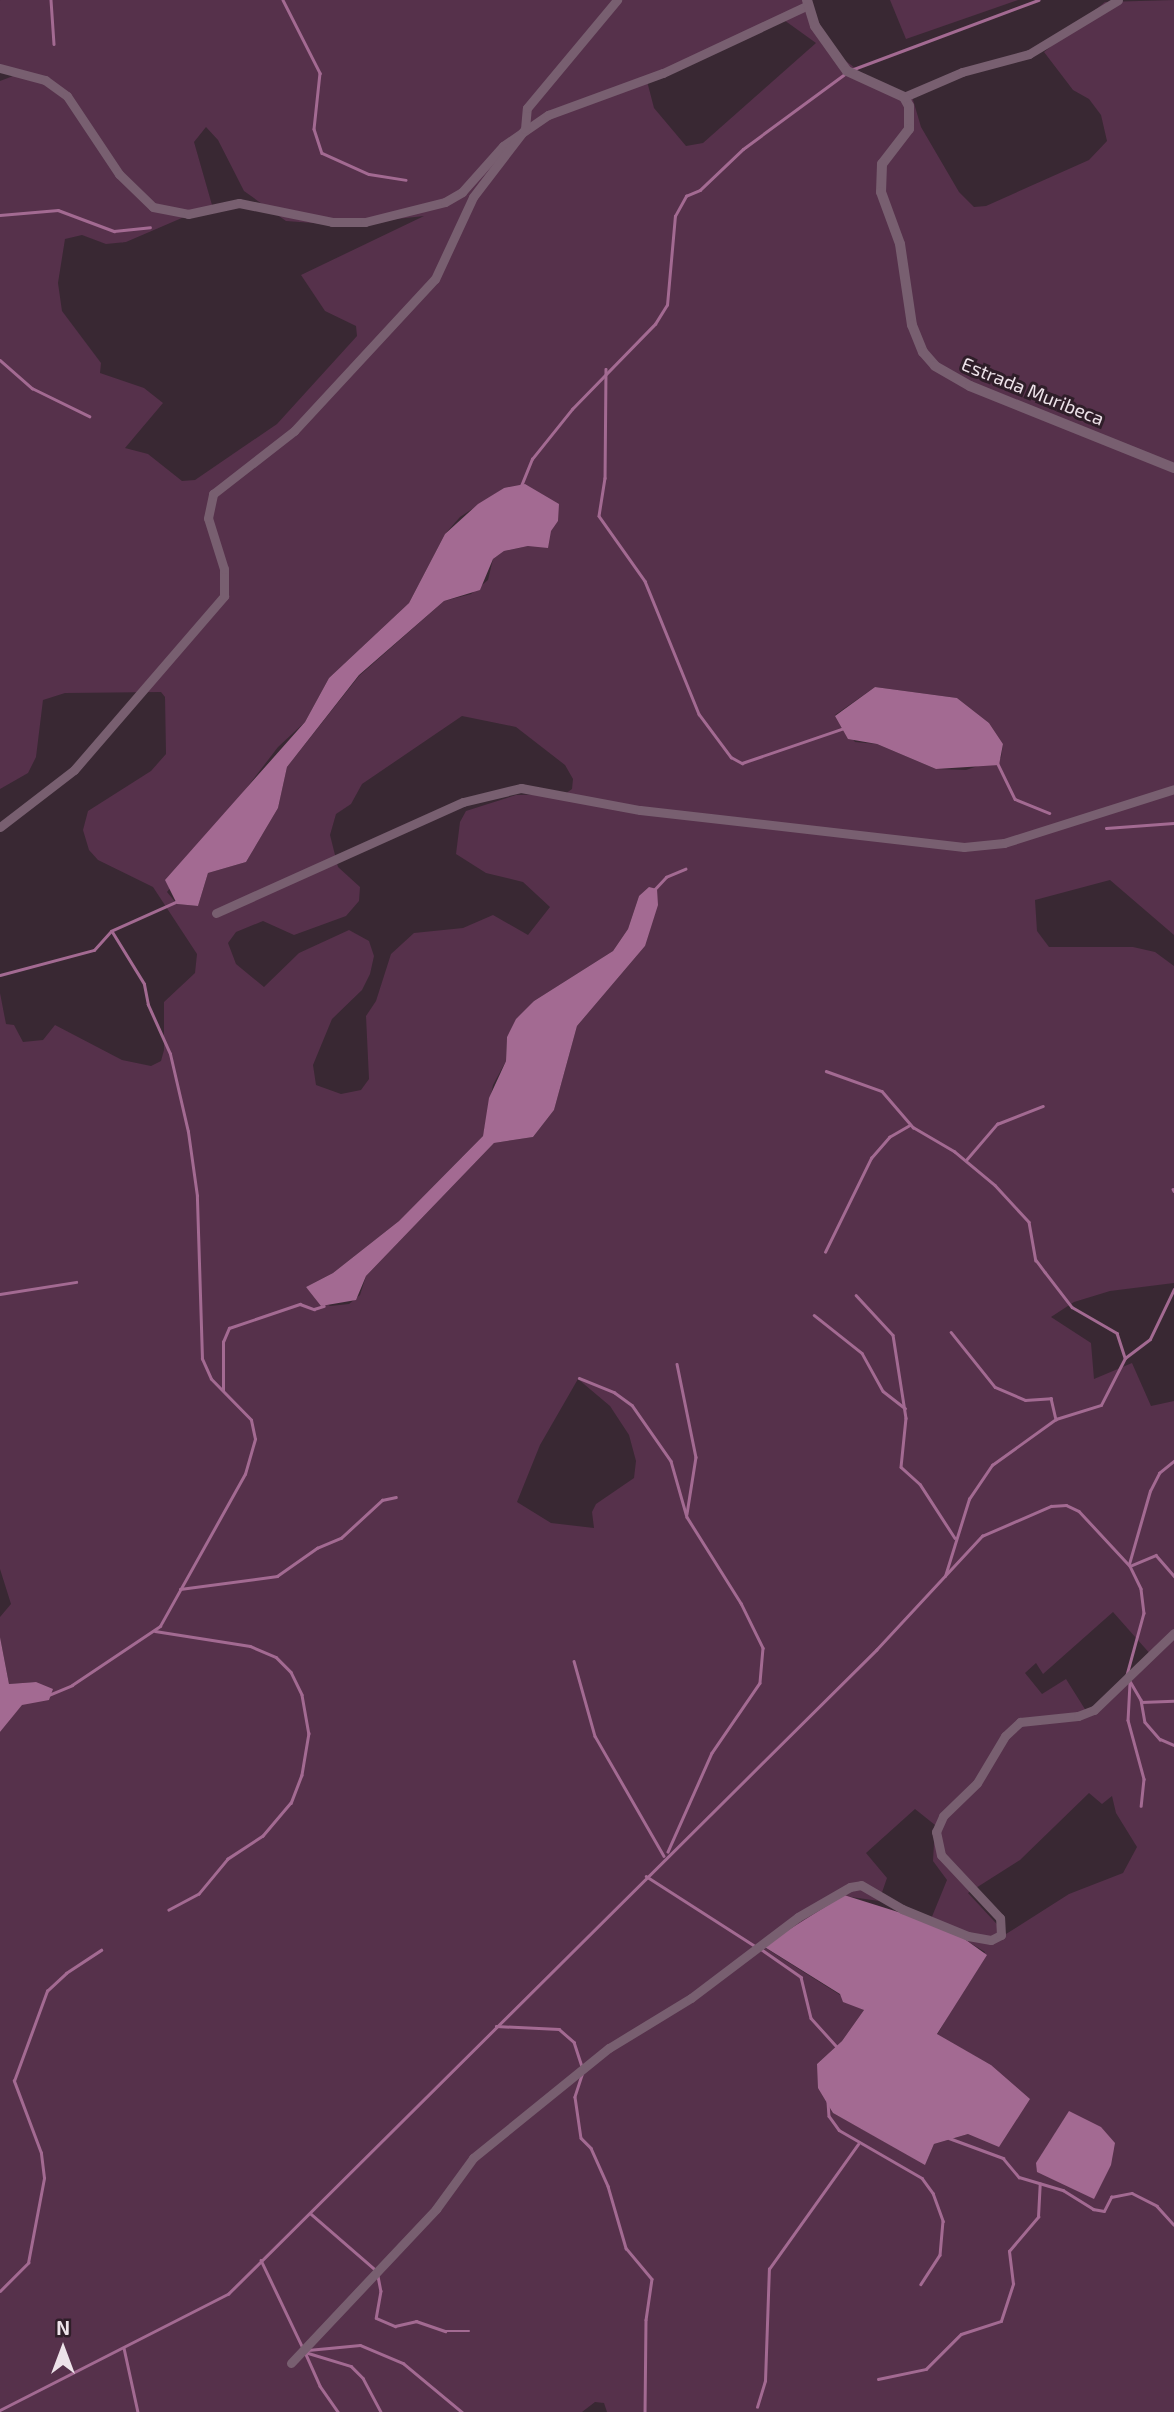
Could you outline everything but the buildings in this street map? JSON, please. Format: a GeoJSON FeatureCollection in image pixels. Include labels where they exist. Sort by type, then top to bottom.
{"type":"FeatureCollection","features":[{"type":"Feature","properties":{"kind":"street"},"geometry":{"type":"LineString","coordinates":[[0,827],[74,770],[224,596],[224,569],[208,518],[213,494],[294,431],[435,279],[473,197],[524,129],[527,107],[617,0]]}},
{"type":"Feature","properties":{"kind":"street"},"geometry":{"type":"LineString","coordinates":[[0,68],[45,80],[67,96],[119,174],[153,207],[171,214],[239,203],[332,222],[404,215],[432,209],[462,192],[524,129],[569,105],[663,73],[806,3],[847,71],[904,97],[962,72],[1030,54],[1118,0]]}},
{"type":"Feature","properties":{"kind":"street","name":"Estrada Muribeca"},"geometry":{"type":"LineString","coordinates":[[904,97],[908,129],[883,164],[881,192],[900,244],[912,325],[923,352],[935,366],[970,386],[1174,468]]}},
{"type":"Feature","properties":{"kind":"street"},"geometry":{"type":"LineString","coordinates":[[216,913],[463,802],[521,788],[640,810],[964,847],[1004,843],[1174,789]]}},
{"type":"Feature","properties":{"kind":"street"},"geometry":{"type":"LineString","coordinates":[[292,2363],[436,2209],[473,2158],[609,2048],[691,1998],[763,1940],[856,1885],[968,1936],[991,1940],[1002,1935],[1000,1918],[941,1855],[936,1832],[943,1816],[977,1783],[1005,1736],[1020,1722],[1069,1718],[1094,1710],[1174,1633]]}},
{"type":"Feature","properties":{"kind":"shaded area"},"geometry":{"type":"Polygon","coordinates":[[[0,0],[809,0],[830,49],[884,90],[911,93],[921,127],[959,192],[974,207],[986,206],[1089,160],[1107,141],[1101,115],[1089,99],[1073,90],[1044,52],[1105,2],[1174,0],[1174,935],[1110,880],[1035,900],[1037,931],[1049,947],[1133,947],[1155,952],[1174,966],[1174,1283],[1110,1291],[1074,1302],[1051,1317],[1091,1343],[1094,1379],[1132,1363],[1151,1406],[1174,1401],[1174,2412],[607,2412],[604,2403],[595,2402],[582,2412],[0,2412],[0,1732],[22,1704],[34,1702],[36,1682],[9,1684],[0,1637],[0,1617],[11,1604],[0,1569],[0,993],[6,1024],[14,1025],[23,1042],[43,1040],[55,1025],[122,1060],[151,1066],[161,1061],[164,1050],[164,1002],[195,973],[197,954],[153,887],[98,860],[89,850],[83,830],[88,811],[151,771],[166,754],[165,697],[161,692],[65,693],[43,700],[36,757],[28,773],[0,789],[0,81],[21,73],[0,70],[0,0]],[[784,20],[647,81],[654,108],[686,146],[703,143],[816,43],[784,20]],[[206,127],[194,142],[212,205],[126,242],[106,244],[82,235],[65,239],[58,283],[62,311],[101,363],[100,373],[144,388],[163,403],[125,448],[148,454],[182,481],[195,480],[277,424],[357,336],[356,326],[325,311],[301,275],[424,216],[341,225],[286,221],[244,191],[218,140],[206,127]],[[504,488],[460,517],[445,534],[409,603],[329,678],[305,722],[278,747],[167,892],[177,904],[198,906],[208,873],[246,862],[278,808],[287,767],[359,676],[444,601],[471,594],[488,580],[493,559],[504,551],[528,546],[558,521],[504,488]],[[875,687],[835,715],[855,742],[877,744],[936,769],[966,770],[1001,758],[1003,744],[989,723],[957,698],[875,687]],[[462,716],[362,784],[351,804],[336,814],[330,835],[338,867],[360,887],[359,901],[346,916],[294,935],[263,921],[236,932],[228,943],[236,964],[264,987],[299,953],[349,930],[369,941],[374,956],[370,974],[362,990],[332,1019],[313,1065],[316,1085],[341,1094],[361,1090],[369,1079],[366,1016],[376,1001],[391,954],[414,933],[463,928],[493,915],[528,935],[550,907],[523,882],[486,873],[456,854],[460,822],[466,811],[516,795],[565,794],[572,789],[573,779],[565,765],[516,727],[462,716]],[[639,896],[628,929],[613,951],[534,1001],[507,1037],[506,1061],[493,1085],[483,1136],[399,1221],[333,1273],[306,1287],[319,1299],[330,1306],[349,1304],[360,1295],[366,1276],[494,1143],[533,1137],[554,1110],[577,1026],[645,946],[639,896]],[[578,1379],[540,1445],[517,1502],[551,1523],[594,1528],[592,1512],[596,1504],[634,1478],[636,1461],[629,1435],[610,1406],[578,1379]],[[1113,1612],[1043,1674],[1036,1663],[1025,1673],[1042,1694],[1066,1679],[1088,1714],[1152,1656],[1113,1612]],[[1089,1793],[1020,1860],[968,1893],[1006,1934],[1069,1894],[1123,1873],[1137,1847],[1116,1813],[1112,1796],[1102,1804],[1089,1793]],[[915,1809],[866,1853],[887,1878],[879,1901],[844,1896],[764,1947],[864,2010],[842,2041],[817,2064],[833,2113],[925,2164],[934,2144],[968,2134],[991,2065],[937,2035],[985,1952],[931,1919],[947,1880],[933,1861],[935,1825],[915,1809]]]}},
{"type":"Feature","properties":{"kind":"shaded area"},"geometry":{"type":"Polygon","coordinates":[[[890,0],[1018,0],[906,39],[890,0]]]}},
{"type":"Feature","properties":{"kind":"shaded area"},"geometry":{"type":"Polygon","coordinates":[[[525,484],[559,504],[558,521],[551,531],[548,548],[528,546],[504,551],[493,559],[480,590],[444,601],[359,675],[287,767],[278,808],[246,862],[208,873],[198,906],[177,904],[165,880],[305,722],[329,678],[409,603],[445,534],[478,504],[504,488],[525,484]]]}},
{"type":"Feature","properties":{"kind":"shaded area"},"geometry":{"type":"Polygon","coordinates":[[[875,687],[957,698],[989,723],[1003,744],[999,765],[936,769],[877,744],[848,739],[835,716],[875,687]]]}},
{"type":"Feature","properties":{"kind":"shaded area"},"geometry":{"type":"Polygon","coordinates":[[[649,887],[657,889],[658,905],[645,946],[577,1026],[554,1110],[533,1137],[494,1143],[366,1276],[356,1300],[321,1306],[306,1287],[333,1273],[399,1221],[483,1136],[489,1098],[506,1061],[507,1037],[516,1019],[534,1001],[613,951],[628,929],[639,896],[649,887]]]}},
{"type":"Feature","properties":{"kind":"shaded area"},"geometry":{"type":"Polygon","coordinates":[[[0,1637],[9,1684],[36,1682],[53,1689],[49,1700],[22,1705],[0,1732],[0,1637]]]}},
{"type":"Feature","properties":{"kind":"shaded area"},"geometry":{"type":"Polygon","coordinates":[[[844,1895],[949,1928],[987,1955],[937,2034],[991,2065],[1030,2099],[999,2147],[968,2134],[934,2144],[925,2165],[833,2113],[818,2088],[817,2064],[842,2041],[864,2010],[843,2002],[840,1994],[763,1946],[844,1895]]]}},
{"type":"Feature","properties":{"kind":"shaded area"},"geometry":{"type":"Polygon","coordinates":[[[1069,2111],[1101,2127],[1115,2143],[1111,2165],[1094,2199],[1037,2172],[1036,2163],[1069,2111]]]}},
{"type":"Feature","properties":{"kind":"waterway"},"geometry":{"type":"LineString","coordinates":[[51,0],[54,44]]}},
{"type":"Feature","properties":{"kind":"waterway"},"geometry":{"type":"LineString","coordinates":[[283,0],[320,73],[314,129],[322,153],[369,174],[406,180]]}},
{"type":"Feature","properties":{"kind":"waterway"},"geometry":{"type":"LineString","coordinates":[[851,70],[1038,0]]}},
{"type":"Feature","properties":{"kind":"waterway"},"geometry":{"type":"LineString","coordinates":[[521,486],[532,459],[572,409],[655,324],[667,305],[675,216],[686,196],[700,190],[743,149],[846,73]]}},
{"type":"Feature","properties":{"kind":"waterway"},"geometry":{"type":"LineString","coordinates":[[0,215],[58,210],[114,231],[150,227]]}},
{"type":"Feature","properties":{"kind":"waterway"},"geometry":{"type":"LineString","coordinates":[[0,360],[32,388],[89,416]]}},
{"type":"Feature","properties":{"kind":"waterway"},"geometry":{"type":"LineString","coordinates":[[606,369],[605,478],[599,516],[645,581],[699,714],[731,757],[742,763],[844,728]]}},
{"type":"Feature","properties":{"kind":"waterway"},"geometry":{"type":"LineString","coordinates":[[997,762],[1015,799],[1049,813]]}},
{"type":"Feature","properties":{"kind":"waterway"},"geometry":{"type":"LineString","coordinates":[[1106,828],[1174,823]]}},
{"type":"Feature","properties":{"kind":"waterway"},"geometry":{"type":"LineString","coordinates":[[653,891],[666,877],[685,869]]}},
{"type":"Feature","properties":{"kind":"waterway"},"geometry":{"type":"LineString","coordinates":[[0,975],[94,950],[111,931],[178,901]]}},
{"type":"Feature","properties":{"kind":"waterway"},"geometry":{"type":"LineString","coordinates":[[49,1695],[72,1685],[160,1626],[245,1474],[255,1439],[251,1420],[211,1379],[202,1359],[197,1196],[188,1132],[170,1054],[148,1005],[144,984],[112,932]]}},
{"type":"Feature","properties":{"kind":"waterway"},"geometry":{"type":"LineString","coordinates":[[826,1071],[882,1091],[913,1127],[954,1151],[995,1185],[1029,1222],[1036,1260],[1045,1272],[1072,1307],[1117,1333],[1125,1358]]}},
{"type":"Feature","properties":{"kind":"waterway"},"geometry":{"type":"LineString","coordinates":[[966,1160],[997,1124],[1043,1106]]}},
{"type":"Feature","properties":{"kind":"waterway"},"geometry":{"type":"LineString","coordinates":[[825,1252],[871,1158],[889,1137],[910,1125]]}},
{"type":"Feature","properties":{"kind":"waterway"},"geometry":{"type":"LineString","coordinates":[[0,1294],[76,1282]]}},
{"type":"Feature","properties":{"kind":"waterway"},"geometry":{"type":"LineString","coordinates":[[945,1576],[969,1499],[992,1465],[1056,1419],[1101,1405],[1125,1358],[1150,1339],[1174,1289]]}},
{"type":"Feature","properties":{"kind":"waterway"},"geometry":{"type":"LineString","coordinates":[[856,1295],[893,1335],[906,1418],[901,1467],[920,1484],[955,1538]]}},
{"type":"Feature","properties":{"kind":"waterway"},"geometry":{"type":"LineString","coordinates":[[223,1390],[223,1342],[229,1328],[300,1304],[314,1309],[324,1306]]}},
{"type":"Feature","properties":{"kind":"waterway"},"geometry":{"type":"LineString","coordinates":[[814,1315],[862,1353],[883,1391],[905,1408]]}},
{"type":"Feature","properties":{"kind":"waterway"},"geometry":{"type":"LineString","coordinates":[[951,1332],[995,1387],[1025,1400],[1051,1398],[1056,1419]]}},
{"type":"Feature","properties":{"kind":"waterway"},"geometry":{"type":"LineString","coordinates":[[677,1364],[696,1457],[687,1514]]}},
{"type":"Feature","properties":{"kind":"waterway"},"geometry":{"type":"LineString","coordinates":[[579,1378],[614,1392],[632,1405],[671,1461],[687,1517],[741,1603],[763,1648],[760,1683],[712,1753],[668,1852]]}},
{"type":"Feature","properties":{"kind":"waterway"},"geometry":{"type":"LineString","coordinates":[[1129,1564],[1150,1491],[1159,1473],[1174,1461]]}},
{"type":"Feature","properties":{"kind":"waterway"},"geometry":{"type":"LineString","coordinates":[[180,1589],[277,1576],[317,1548],[341,1538],[382,1500],[396,1497]]}},
{"type":"Feature","properties":{"kind":"waterway"},"geometry":{"type":"LineString","coordinates":[[0,2410],[228,2294],[876,1650],[982,1536],[1051,1506],[1066,1505],[1079,1511],[1130,1566],[1141,1589],[1144,1613],[1127,1675]]}},
{"type":"Feature","properties":{"kind":"waterway"},"geometry":{"type":"LineString","coordinates":[[1130,1566],[1156,1555],[1174,1576]]}},
{"type":"Feature","properties":{"kind":"waterway"},"geometry":{"type":"LineString","coordinates":[[155,1631],[250,1646],[276,1657],[291,1672],[302,1695],[309,1733],[302,1775],[291,1803],[263,1836],[228,1859],[199,1894],[169,1910]]}},
{"type":"Feature","properties":{"kind":"waterway"},"geometry":{"type":"LineString","coordinates":[[574,1661],[595,1736],[664,1856]]}},
{"type":"Feature","properties":{"kind":"waterway"},"geometry":{"type":"LineString","coordinates":[[1130,1681],[1141,1700],[1145,1722],[1160,1739],[1174,1745]]}},
{"type":"Feature","properties":{"kind":"waterway"},"geometry":{"type":"LineString","coordinates":[[1130,1683],[1128,1720],[1144,1779],[1141,1806]]}},
{"type":"Feature","properties":{"kind":"waterway"},"geometry":{"type":"LineString","coordinates":[[1141,1702],[1174,1701]]}},
{"type":"Feature","properties":{"kind":"waterway"},"geometry":{"type":"LineString","coordinates":[[646,1876],[755,1946]]}},
{"type":"Feature","properties":{"kind":"waterway"},"geometry":{"type":"LineString","coordinates":[[761,1949],[801,1977],[811,2018],[838,2048]]}},
{"type":"Feature","properties":{"kind":"waterway"},"geometry":{"type":"LineString","coordinates":[[0,2291],[28,2263],[44,2178],[41,2153],[14,2081],[47,1991],[66,1973],[101,1950]]}},
{"type":"Feature","properties":{"kind":"waterway"},"geometry":{"type":"LineString","coordinates":[[496,2026],[559,2029],[574,2042],[582,2066]]}},
{"type":"Feature","properties":{"kind":"waterway"},"geometry":{"type":"LineString","coordinates":[[583,2072],[575,2097],[581,2138],[591,2148],[608,2186],[626,2248],[652,2279],[646,2320],[645,2412]]}},
{"type":"Feature","properties":{"kind":"waterway"},"geometry":{"type":"LineString","coordinates":[[828,2102],[829,2116],[839,2130],[922,2178],[933,2193],[943,2221],[940,2255],[921,2284]]}},
{"type":"Feature","properties":{"kind":"waterway"},"geometry":{"type":"LineString","coordinates":[[949,2138],[1003,2158],[1019,2177],[1063,2190],[1093,2209],[1104,2211],[1111,2197],[1132,2193],[1157,2206],[1174,2225]]}},
{"type":"Feature","properties":{"kind":"waterway"},"geometry":{"type":"LineString","coordinates":[[757,2407],[765,2381],[769,2269],[858,2144]]}},
{"type":"Feature","properties":{"kind":"waterway"},"geometry":{"type":"LineString","coordinates":[[878,2379],[926,2369],[961,2334],[1001,2321],[1013,2284],[1009,2251],[1038,2217],[1040,2184]]}},
{"type":"Feature","properties":{"kind":"waterway"},"geometry":{"type":"LineString","coordinates":[[310,2213],[377,2271],[381,2291],[376,2318],[395,2326],[416,2321],[445,2331],[469,2331]]}},
{"type":"Feature","properties":{"kind":"waterway"},"geometry":{"type":"LineString","coordinates":[[261,2260],[302,2346]]}},
{"type":"Feature","properties":{"kind":"waterway"},"geometry":{"type":"LineString","coordinates":[[308,2350],[360,2345],[403,2363],[462,2412]]}},
{"type":"Feature","properties":{"kind":"waterway"},"geometry":{"type":"LineString","coordinates":[[124,2348],[138,2412]]}},
{"type":"Feature","properties":{"kind":"waterway"},"geometry":{"type":"LineString","coordinates":[[305,2352],[320,2386],[338,2412]]}},
{"type":"Feature","properties":{"kind":"waterway"},"geometry":{"type":"LineString","coordinates":[[305,2352],[351,2366],[363,2378],[381,2412]]}}]}
